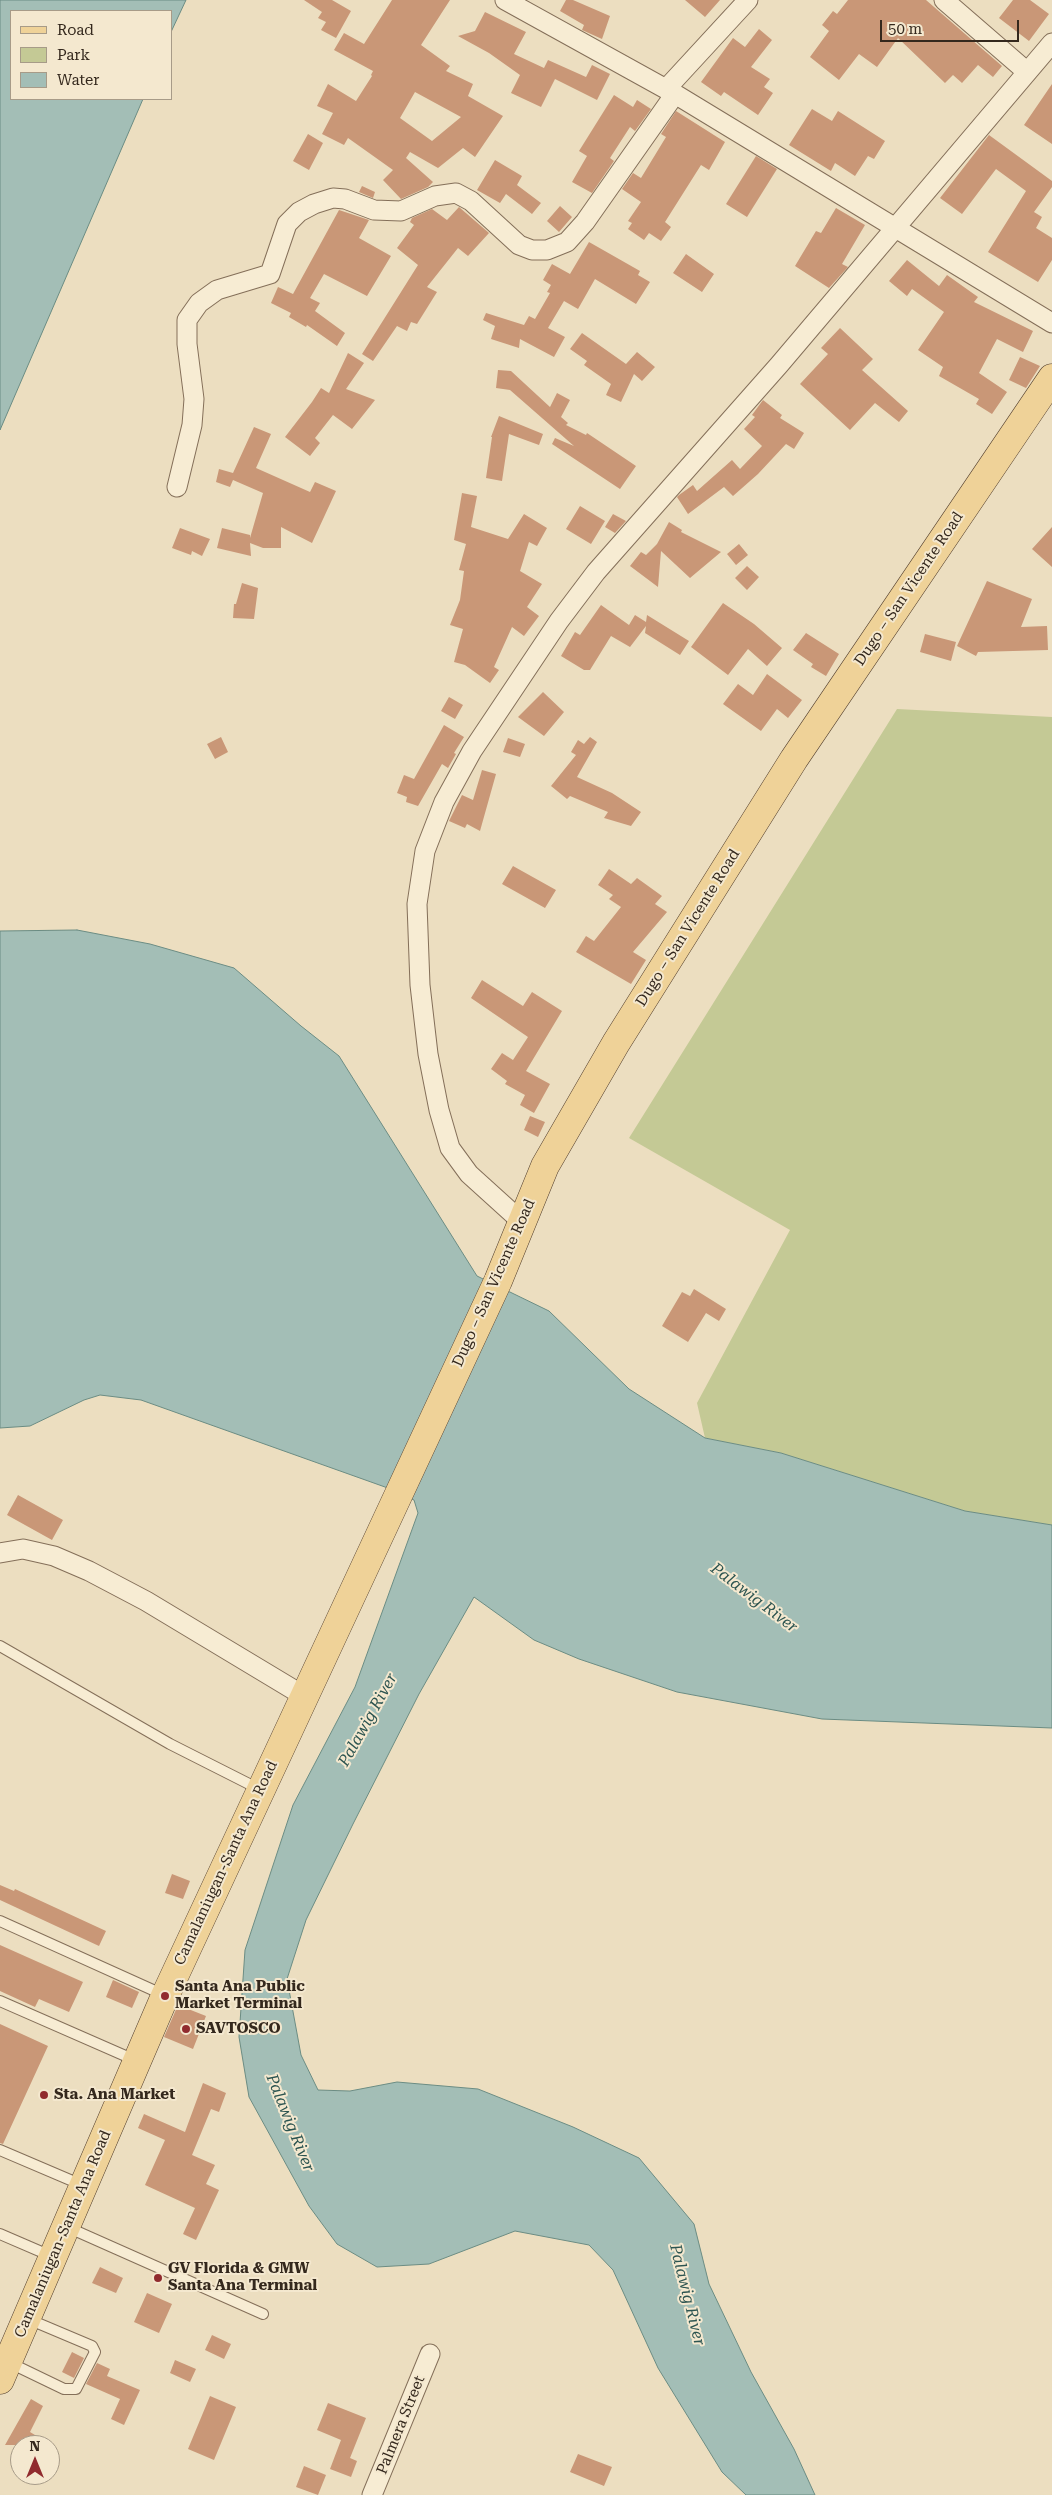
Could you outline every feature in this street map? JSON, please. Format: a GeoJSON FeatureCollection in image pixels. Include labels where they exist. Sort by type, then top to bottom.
{"type":"FeatureCollection","features":[{"type":"Feature","properties":{"kind":"main road","name":"Dugo – San Vicente Road"},"geometry":{"type":"LineString","coordinates":[[387,1515],[498,1281],[545,1166],[616,1043],[794,758],[1052,378]]}},
{"type":"Feature","properties":{"kind":"main road","name":"Camalaniugan-Santa Ana Road"},"geometry":{"type":"LineString","coordinates":[[4,2371],[65,2226],[138,2062],[164,1996],[387,1515]]}},
{"type":"Feature","properties":{"kind":"street"},"geometry":{"type":"LineString","coordinates":[[505,0],[670,92],[1052,323]]}},
{"type":"Feature","properties":{"kind":"street"},"geometry":{"type":"LineString","coordinates":[[176,487],[192,425],[194,399],[187,344],[187,320],[199,303],[217,290],[270,274],[287,224],[299,212],[314,204],[333,198],[345,199],[374,210],[401,210],[435,196],[456,193],[471,201],[519,245],[532,250],[546,250],[567,242],[585,222],[670,92],[748,0]]}},
{"type":"Feature","properties":{"kind":"street"},"geometry":{"type":"LineString","coordinates":[[944,0],[1026,71]]}},
{"type":"Feature","properties":{"kind":"street"},"geometry":{"type":"LineString","coordinates":[[522,1222],[469,1174],[450,1148],[439,1110],[428,1054],[420,985],[417,904],[425,851],[444,802],[472,751],[559,621],[596,572],[712,443],[896,228],[1026,71],[1052,43]]}},
{"type":"Feature","properties":{"kind":"street"},"geometry":{"type":"LineString","coordinates":[[0,1553],[23,1549],[54,1556],[89,1571],[146,1601],[304,1696]]}},
{"type":"Feature","properties":{"kind":"street","name":"Palmera Street"},"geometry":{"type":"LineString","coordinates":[[372,2495],[430,2354]]}},
{"type":"Feature","properties":{"kind":"lane"},"geometry":{"type":"LineString","coordinates":[[0,1646],[170,1744],[260,1790]]}},
{"type":"Feature","properties":{"kind":"lane"},"geometry":{"type":"LineString","coordinates":[[0,1921],[164,1996]]}},
{"type":"Feature","properties":{"kind":"lane"},"geometry":{"type":"LineString","coordinates":[[0,2001],[138,2062]]}},
{"type":"Feature","properties":{"kind":"lane"},"geometry":{"type":"LineString","coordinates":[[0,2150],[83,2185]]}},
{"type":"Feature","properties":{"kind":"lane"},"geometry":{"type":"LineString","coordinates":[[65,2226],[263,2314]]}},
{"type":"Feature","properties":{"kind":"lane"},"geometry":{"type":"LineString","coordinates":[[0,2234],[52,2256]]}},
{"type":"Feature","properties":{"kind":"lane"},"geometry":{"type":"LineString","coordinates":[[4,2371],[64,2389],[76,2389],[95,2352],[92,2346],[26,2318]]}},
{"type":"Feature","properties":{"kind":"green space"},"geometry":{"type":"Polygon","coordinates":[[[897,709],[1052,717],[1052,1525],[965,1511],[781,1453],[705,1438],[697,1403],[790,1230],[629,1138],[897,709]]]}},
{"type":"Feature","properties":{"kind":"water"},"geometry":{"type":"Polygon","coordinates":[[[0,0],[186,0],[172,30],[172,10],[10,10],[10,100],[143,100],[0,430],[0,0]]]}},
{"type":"Feature","properties":{"kind":"water","name":"Palawig River"},"geometry":{"type":"Polygon","coordinates":[[[77,930],[150,944],[234,968],[339,1056],[477,1276],[549,1311],[629,1389],[705,1438],[781,1453],[965,1511],[1052,1525],[1052,1728],[822,1719],[677,1692],[579,1659],[534,1640],[474,1597],[419,1694],[306,1920],[287,1979],[301,2055],[318,2090],[350,2091],[397,2082],[478,2089],[573,2127],[639,2158],[694,2224],[709,2284],[751,2372],[794,2449],[815,2495],[746,2495],[722,2472],[658,2368],[613,2270],[589,2245],[515,2231],[429,2264],[377,2267],[337,2244],[309,2206],[249,2097],[239,2037],[245,1950],[293,1805],[355,1687],[418,1513],[414,1500],[385,1487],[141,1400],[100,1395],[84,1400],[30,1426],[0,1428],[0,931],[77,930]]]}},
{"type":"Feature","properties":{"kind":"building"},"geometry":{"type":"Polygon","coordinates":[[[304,0],[332,0],[351,11],[336,38],[321,30],[326,22],[318,18],[322,12],[304,0]]]}},
{"type":"Feature","properties":{"kind":"building"},"geometry":{"type":"Polygon","coordinates":[[[392,0],[450,0],[421,45],[450,66],[446,71],[473,84],[468,96],[503,116],[475,157],[463,148],[438,168],[410,152],[406,158],[433,182],[428,187],[401,199],[383,180],[393,170],[348,138],[344,145],[322,134],[333,113],[317,106],[328,84],[356,101],[372,76],[373,71],[334,50],[344,33],[364,44],[392,0]],[[415,92],[400,118],[432,141],[461,117],[415,92]]]}},
{"type":"Feature","properties":{"kind":"building"},"geometry":{"type":"Polygon","coordinates":[[[566,0],[573,0],[610,16],[602,39],[582,30],[584,25],[560,11],[566,0]]]}},
{"type":"Feature","properties":{"kind":"building"},"geometry":{"type":"Polygon","coordinates":[[[685,0],[720,0],[705,17],[685,0]]]}},
{"type":"Feature","properties":{"kind":"building"},"geometry":{"type":"Polygon","coordinates":[[[848,0],[926,0],[1002,66],[993,77],[978,65],[962,83],[953,75],[945,83],[898,38],[877,67],[859,54],[839,80],[810,57],[829,31],[822,25],[833,11],[837,14],[848,0]]]}},
{"type":"Feature","properties":{"kind":"building"},"geometry":{"type":"Polygon","coordinates":[[[1013,0],[1030,0],[1049,14],[1029,41],[999,18],[1013,0]]]}},
{"type":"Feature","properties":{"kind":"building"},"geometry":{"type":"Polygon","coordinates":[[[485,12],[526,32],[514,54],[544,68],[548,60],[586,77],[592,65],[610,74],[597,100],[555,79],[541,107],[511,93],[520,75],[489,53],[458,36],[475,31],[485,12]]]}},
{"type":"Feature","properties":{"kind":"building"},"geometry":{"type":"Polygon","coordinates":[[[759,29],[772,40],[751,67],[770,79],[764,87],[773,93],[758,115],[724,92],[721,96],[701,82],[733,38],[745,47],[759,29]]]}},
{"type":"Feature","properties":{"kind":"building"},"geometry":{"type":"Polygon","coordinates":[[[1052,84],[1052,144],[1024,125],[1052,84]]]}},
{"type":"Feature","properties":{"kind":"building"},"geometry":{"type":"Polygon","coordinates":[[[614,95],[633,107],[637,100],[651,109],[635,131],[630,127],[610,158],[614,161],[592,193],[572,182],[587,156],[579,151],[614,95]]]}},
{"type":"Feature","properties":{"kind":"building"},"geometry":{"type":"Polygon","coordinates":[[[812,109],[832,121],[838,111],[885,141],[874,159],[868,156],[855,176],[835,163],[831,171],[789,145],[812,109]]]}},
{"type":"Feature","properties":{"kind":"building"},"geometry":{"type":"Polygon","coordinates":[[[676,111],[725,142],[709,170],[701,165],[665,222],[671,227],[661,241],[649,233],[644,240],[628,229],[632,223],[628,221],[641,202],[622,189],[633,173],[641,178],[666,137],[661,134],[676,111]]]}},
{"type":"Feature","properties":{"kind":"building"},"geometry":{"type":"Polygon","coordinates":[[[308,134],[323,143],[309,170],[293,161],[308,134]]]}},
{"type":"Feature","properties":{"kind":"building"},"geometry":{"type":"Polygon","coordinates":[[[989,135],[1052,181],[1052,187],[1034,212],[1042,217],[1036,228],[1052,238],[1052,260],[1038,282],[988,252],[1026,191],[996,169],[962,214],[940,198],[989,135]]]}},
{"type":"Feature","properties":{"kind":"building"},"geometry":{"type":"Polygon","coordinates":[[[756,156],[777,169],[747,217],[726,204],[756,156]]]}},
{"type":"Feature","properties":{"kind":"building"},"geometry":{"type":"Polygon","coordinates":[[[495,160],[522,176],[517,185],[541,203],[532,214],[506,194],[500,203],[477,190],[495,160]]]}},
{"type":"Feature","properties":{"kind":"building"},"geometry":{"type":"Polygon","coordinates":[[[362,186],[375,192],[373,198],[359,192],[362,186]]]}},
{"type":"Feature","properties":{"kind":"building"},"geometry":{"type":"Polygon","coordinates":[[[560,206],[572,217],[559,232],[547,221],[560,206]]]}},
{"type":"Feature","properties":{"kind":"building"},"geometry":{"type":"Polygon","coordinates":[[[459,207],[489,233],[468,256],[458,248],[427,287],[437,292],[417,324],[411,322],[407,331],[397,326],[373,361],[362,354],[418,265],[397,248],[414,225],[410,222],[412,218],[432,209],[447,220],[459,207]]]}},
{"type":"Feature","properties":{"kind":"building"},"geometry":{"type":"Polygon","coordinates":[[[836,208],[865,225],[842,264],[848,267],[829,288],[795,266],[816,231],[821,233],[836,208]]]}},
{"type":"Feature","properties":{"kind":"building"},"geometry":{"type":"Polygon","coordinates":[[[339,210],[369,220],[359,238],[391,256],[367,296],[324,274],[310,298],[320,303],[315,311],[345,333],[337,346],[307,325],[306,327],[289,317],[291,313],[271,303],[278,287],[293,294],[339,210]]]}},
{"type":"Feature","properties":{"kind":"building"},"geometry":{"type":"Polygon","coordinates":[[[589,242],[640,271],[638,275],[650,282],[636,304],[595,279],[578,309],[564,301],[548,328],[565,337],[554,357],[520,339],[519,348],[491,339],[495,326],[483,320],[486,313],[524,325],[529,316],[535,319],[550,293],[547,292],[551,285],[543,280],[552,264],[570,274],[589,242]]]}},
{"type":"Feature","properties":{"kind":"building"},"geometry":{"type":"Polygon","coordinates":[[[686,254],[714,274],[702,292],[673,273],[686,254]]]}},
{"type":"Feature","properties":{"kind":"building"},"geometry":{"type":"Polygon","coordinates":[[[907,260],[939,286],[947,275],[978,297],[974,302],[1033,331],[1023,352],[997,339],[979,373],[1007,392],[992,414],[976,404],[979,399],[939,376],[943,367],[918,350],[944,312],[912,289],[907,296],[889,281],[907,260]]]}},
{"type":"Feature","properties":{"kind":"building"},"geometry":{"type":"Polygon","coordinates":[[[840,328],[873,359],[862,370],[908,411],[899,422],[875,403],[850,430],[800,384],[828,354],[821,348],[840,328]]]}},
{"type":"Feature","properties":{"kind":"building"},"geometry":{"type":"Polygon","coordinates":[[[582,333],[626,364],[637,352],[655,367],[642,381],[634,374],[621,402],[606,395],[611,384],[584,365],[587,361],[570,349],[582,333]]]}},
{"type":"Feature","properties":{"kind":"building"},"geometry":{"type":"Polygon","coordinates":[[[348,353],[364,363],[346,389],[375,400],[352,429],[333,415],[315,438],[320,443],[310,456],[285,437],[321,388],[329,393],[348,353]]]}},
{"type":"Feature","properties":{"kind":"building"},"geometry":{"type":"Polygon","coordinates":[[[1020,357],[1040,366],[1026,388],[1009,380],[1020,357]]]}},
{"type":"Feature","properties":{"kind":"building"},"geometry":{"type":"Polygon","coordinates":[[[498,370],[511,371],[550,407],[557,393],[570,400],[561,417],[568,423],[566,425],[586,435],[587,433],[636,466],[620,489],[552,444],[555,438],[574,446],[510,390],[496,388],[498,370]]]}},
{"type":"Feature","properties":{"kind":"building"},"geometry":{"type":"Polygon","coordinates":[[[763,400],[782,415],[780,418],[804,433],[794,449],[786,444],[758,474],[733,496],[724,487],[688,514],[677,497],[679,495],[693,485],[697,491],[732,460],[740,469],[762,446],[744,429],[755,417],[752,415],[763,400]]]}},
{"type":"Feature","properties":{"kind":"building"},"geometry":{"type":"Polygon","coordinates":[[[499,416],[543,434],[539,445],[509,434],[502,481],[486,478],[491,437],[499,416]]]}},
{"type":"Feature","properties":{"kind":"building"},"geometry":{"type":"Polygon","coordinates":[[[254,427],[271,434],[256,468],[310,492],[315,482],[336,491],[312,543],[281,527],[281,548],[263,548],[250,543],[251,556],[217,548],[222,528],[250,535],[250,538],[263,493],[233,480],[230,487],[216,482],[219,469],[233,473],[254,427]]]}},
{"type":"Feature","properties":{"kind":"building"},"geometry":{"type":"Polygon","coordinates":[[[462,493],[477,496],[471,527],[508,539],[524,514],[547,528],[537,546],[529,542],[520,571],[542,584],[527,607],[539,616],[524,636],[512,627],[494,667],[499,670],[490,683],[465,665],[454,662],[463,629],[450,625],[460,600],[464,571],[459,570],[466,544],[454,540],[462,493]]]}},
{"type":"Feature","properties":{"kind":"building"},"geometry":{"type":"Polygon","coordinates":[[[580,506],[605,521],[591,544],[566,529],[580,506]]]}},
{"type":"Feature","properties":{"kind":"building"},"geometry":{"type":"Polygon","coordinates":[[[613,514],[626,521],[615,533],[605,527],[613,514]]]}},
{"type":"Feature","properties":{"kind":"building"},"geometry":{"type":"Polygon","coordinates":[[[669,522],[682,530],[681,532],[721,552],[690,578],[661,551],[658,587],[630,566],[641,552],[646,555],[657,544],[669,522]]]}},
{"type":"Feature","properties":{"kind":"building"},"geometry":{"type":"Polygon","coordinates":[[[1052,527],[1052,567],[1032,549],[1052,527]]]}},
{"type":"Feature","properties":{"kind":"building"},"geometry":{"type":"Polygon","coordinates":[[[180,528],[210,539],[202,556],[192,551],[191,555],[172,548],[180,528]]]}},
{"type":"Feature","properties":{"kind":"building"},"geometry":{"type":"Polygon","coordinates":[[[739,544],[748,555],[736,565],[727,554],[739,544]]]}},
{"type":"Feature","properties":{"kind":"building"},"geometry":{"type":"Polygon","coordinates":[[[747,566],[759,577],[747,590],[735,578],[747,566]]]}},
{"type":"Feature","properties":{"kind":"building"},"geometry":{"type":"Polygon","coordinates":[[[987,581],[1032,599],[1021,627],[1047,626],[1048,650],[978,652],[976,656],[957,646],[987,581]]]}},
{"type":"Feature","properties":{"kind":"building"},"geometry":{"type":"Polygon","coordinates":[[[242,583],[258,588],[254,619],[233,618],[234,604],[236,604],[242,583]]]}},
{"type":"Feature","properties":{"kind":"building"},"geometry":{"type":"Polygon","coordinates":[[[723,603],[754,624],[782,648],[767,666],[748,649],[728,675],[691,647],[723,603]]]}},
{"type":"Feature","properties":{"kind":"building"},"geometry":{"type":"Polygon","coordinates":[[[601,605],[629,625],[635,615],[646,622],[647,615],[689,641],[680,655],[645,633],[646,626],[630,647],[611,636],[590,670],[584,670],[561,656],[575,632],[580,635],[601,605]]]}},
{"type":"Feature","properties":{"kind":"building"},"geometry":{"type":"Polygon","coordinates":[[[806,633],[839,654],[826,676],[811,667],[813,664],[793,650],[806,633]]]}},
{"type":"Feature","properties":{"kind":"building"},"geometry":{"type":"Polygon","coordinates":[[[925,634],[956,642],[951,661],[920,652],[925,634]]]}},
{"type":"Feature","properties":{"kind":"building"},"geometry":{"type":"Polygon","coordinates":[[[767,674],[802,700],[788,718],[777,709],[761,731],[723,704],[738,684],[753,695],[767,674]]]}},
{"type":"Feature","properties":{"kind":"building"},"geometry":{"type":"Polygon","coordinates":[[[543,692],[564,712],[544,736],[518,717],[543,692]]]}},
{"type":"Feature","properties":{"kind":"building"},"geometry":{"type":"Polygon","coordinates":[[[449,697],[463,705],[455,719],[441,711],[449,697]]]}},
{"type":"Feature","properties":{"kind":"building"},"geometry":{"type":"Polygon","coordinates":[[[444,725],[464,737],[454,753],[456,754],[448,768],[442,764],[418,806],[406,802],[407,797],[397,793],[404,775],[414,779],[444,725]]]}},
{"type":"Feature","properties":{"kind":"building"},"geometry":{"type":"Polygon","coordinates":[[[221,737],[228,752],[215,759],[207,744],[221,737]]]}},
{"type":"Feature","properties":{"kind":"building"},"geometry":{"type":"Polygon","coordinates":[[[590,737],[597,742],[577,777],[612,793],[641,812],[631,826],[604,818],[608,812],[570,796],[567,799],[551,786],[576,755],[571,752],[578,740],[584,744],[590,737]]]}},
{"type":"Feature","properties":{"kind":"building"},"geometry":{"type":"Polygon","coordinates":[[[508,738],[525,744],[520,757],[503,752],[508,738]]]}},
{"type":"Feature","properties":{"kind":"building"},"geometry":{"type":"Polygon","coordinates":[[[482,770],[496,774],[480,831],[467,824],[465,828],[449,821],[462,795],[473,800],[482,770]]]}},
{"type":"Feature","properties":{"kind":"building"},"geometry":{"type":"Polygon","coordinates":[[[513,866],[556,890],[545,908],[502,884],[513,866]]]}},
{"type":"Feature","properties":{"kind":"building"},"geometry":{"type":"Polygon","coordinates":[[[609,869],[631,884],[637,878],[662,896],[655,904],[667,912],[633,952],[646,960],[631,984],[576,952],[586,936],[594,941],[621,907],[609,899],[613,895],[598,885],[609,869]]]}},
{"type":"Feature","properties":{"kind":"building"},"geometry":{"type":"Polygon","coordinates":[[[482,980],[523,1006],[532,992],[562,1011],[526,1071],[550,1084],[534,1113],[520,1105],[525,1095],[505,1084],[507,1081],[491,1069],[502,1053],[513,1060],[528,1037],[471,998],[482,980]]]}},
{"type":"Feature","properties":{"kind":"building"},"geometry":{"type":"Polygon","coordinates":[[[530,1116],[545,1122],[538,1137],[524,1130],[530,1116]]]}},
{"type":"Feature","properties":{"kind":"building"},"geometry":{"type":"Polygon","coordinates":[[[694,1289],[726,1309],[719,1321],[706,1313],[688,1342],[662,1326],[682,1292],[690,1296],[694,1289]]]}},
{"type":"Feature","properties":{"kind":"building"},"geometry":{"type":"Polygon","coordinates":[[[18,1495],[63,1520],[52,1540],[7,1515],[18,1495]]]}},
{"type":"Feature","properties":{"kind":"building"},"geometry":{"type":"Polygon","coordinates":[[[172,1874],[190,1881],[183,1899],[165,1893],[172,1874]]]}},
{"type":"Feature","properties":{"kind":"building"},"geometry":{"type":"Polygon","coordinates":[[[0,1885],[14,1891],[15,1889],[106,1931],[99,1946],[0,1900],[0,1885]]]}},
{"type":"Feature","properties":{"kind":"building"},"geometry":{"type":"Polygon","coordinates":[[[0,1945],[83,1982],[69,2012],[39,1999],[35,2007],[0,1991],[0,1945]]]}},
{"type":"Feature","properties":{"kind":"building"},"geometry":{"type":"Polygon","coordinates":[[[113,1980],[139,1992],[132,2008],[106,1997],[113,1980]]]}},
{"type":"Feature","properties":{"kind":"building"},"geometry":{"type":"Polygon","coordinates":[[[178,2005],[206,2016],[193,2049],[164,2037],[178,2005]]]}},
{"type":"Feature","properties":{"kind":"building"},"geometry":{"type":"Polygon","coordinates":[[[0,2024],[48,2046],[3,2144],[0,2143],[0,2024]]]}},
{"type":"Feature","properties":{"kind":"building"},"geometry":{"type":"Polygon","coordinates":[[[203,2083],[226,2093],[219,2112],[211,2109],[192,2155],[215,2165],[206,2184],[219,2190],[196,2240],[183,2234],[195,2208],[145,2185],[165,2140],[138,2128],[144,2114],[185,2132],[203,2083]]]}},
{"type":"Feature","properties":{"kind":"building"},"geometry":{"type":"Polygon","coordinates":[[[100,2267],[123,2278],[116,2293],[92,2283],[100,2267]]]}},
{"type":"Feature","properties":{"kind":"building"},"geometry":{"type":"Polygon","coordinates":[[[147,2293],[172,2304],[159,2333],[134,2322],[147,2293]]]}},
{"type":"Feature","properties":{"kind":"building"},"geometry":{"type":"Polygon","coordinates":[[[212,2335],[231,2344],[224,2359],[205,2350],[212,2335]]]}},
{"type":"Feature","properties":{"kind":"building"},"geometry":{"type":"Polygon","coordinates":[[[72,2352],[84,2358],[74,2378],[62,2372],[72,2352]]]}},
{"type":"Feature","properties":{"kind":"building"},"geometry":{"type":"Polygon","coordinates":[[[175,2360],[196,2369],[190,2382],[170,2373],[175,2360]]]}},
{"type":"Feature","properties":{"kind":"building"},"geometry":{"type":"Polygon","coordinates":[[[97,2363],[110,2369],[107,2376],[140,2390],[124,2425],[111,2419],[120,2399],[86,2384],[97,2363]]]}},
{"type":"Feature","properties":{"kind":"building"},"geometry":{"type":"Polygon","coordinates":[[[210,2396],[236,2407],[214,2460],[188,2449],[210,2396]]]}},
{"type":"Feature","properties":{"kind":"building"},"geometry":{"type":"Polygon","coordinates":[[[31,2399],[43,2406],[30,2432],[35,2435],[11,2435],[31,2399]]]}},
{"type":"Feature","properties":{"kind":"building"},"geometry":{"type":"Polygon","coordinates":[[[328,2403],[366,2418],[350,2458],[357,2461],[351,2477],[330,2469],[341,2440],[317,2430],[328,2403]]]}},
{"type":"Feature","properties":{"kind":"building"},"geometry":{"type":"Polygon","coordinates":[[[10,2436],[10,2445],[5,2445],[10,2436]]]}},
{"type":"Feature","properties":{"kind":"building"},"geometry":{"type":"Polygon","coordinates":[[[578,2454],[612,2467],[604,2486],[570,2472],[578,2454]]]}},
{"type":"Feature","properties":{"kind":"building"},"geometry":{"type":"Polygon","coordinates":[[[304,2466],[326,2475],[318,2495],[296,2487],[304,2466]]]}},
{"type":"Feature","properties":{"kind":"place","name":"Santa Ana Public Market Terminal"},"geometry":{"type":"Point","coordinates":[165,1996]}},
{"type":"Feature","properties":{"kind":"place","name":"SAVTOSCO"},"geometry":{"type":"Point","coordinates":[186,2029]}},
{"type":"Feature","properties":{"kind":"place","name":"Sta. Ana Market"},"geometry":{"type":"Point","coordinates":[44,2095]}},
{"type":"Feature","properties":{"kind":"place","name":"GV Florida & GMW Santa Ana Terminal"},"geometry":{"type":"Point","coordinates":[158,2278]}}]}
